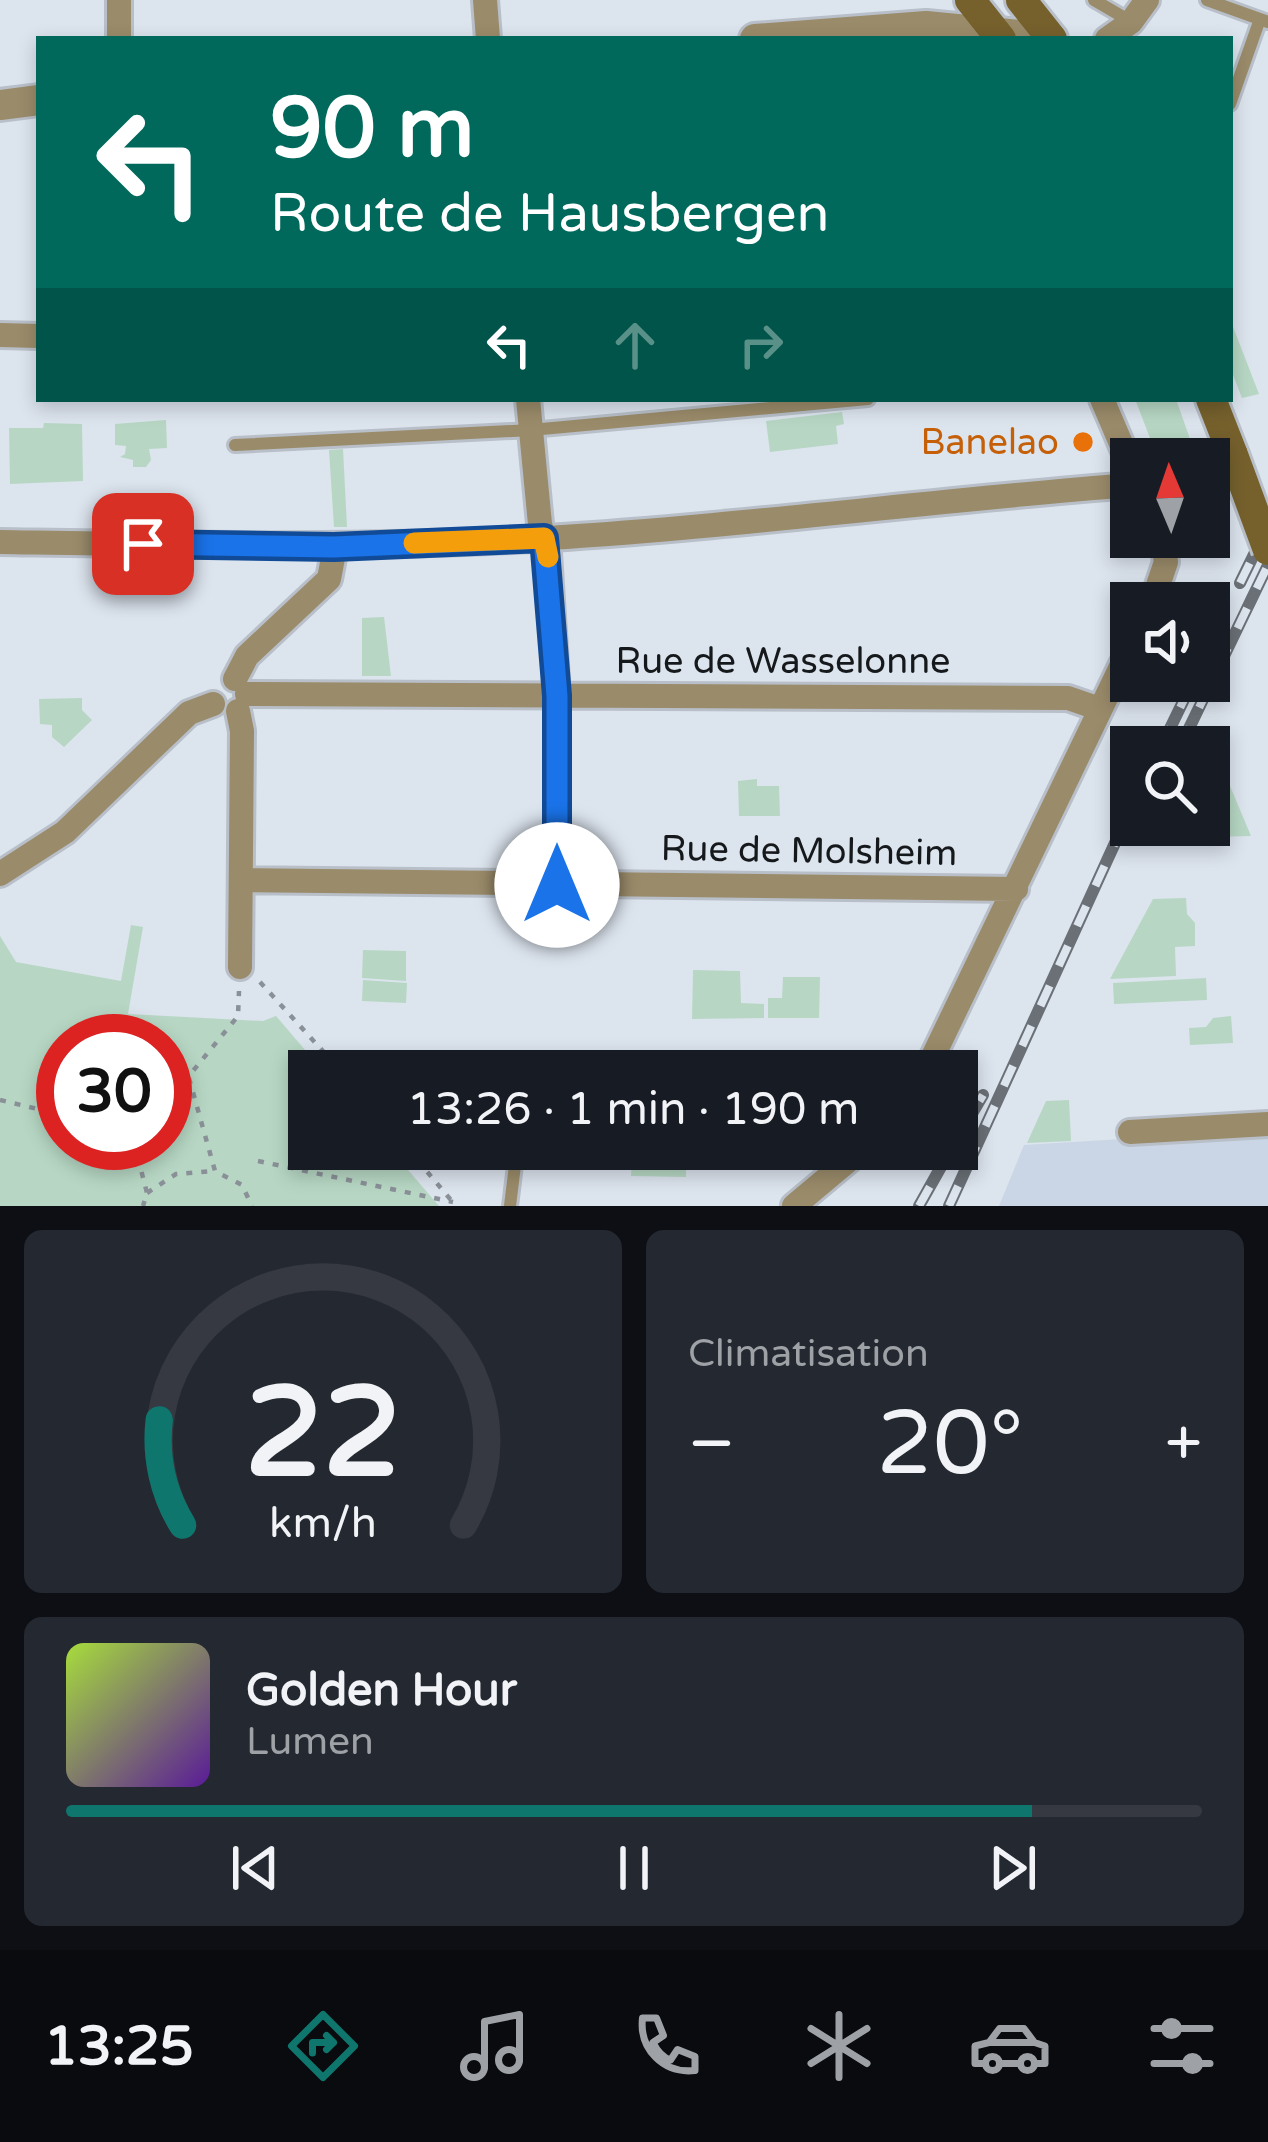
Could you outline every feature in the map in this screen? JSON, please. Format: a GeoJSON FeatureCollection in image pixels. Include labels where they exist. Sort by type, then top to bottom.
{"type":"FeatureCollection","features":[{"type":"Feature","properties":{"kind":"main road"},"geometry":{"type":"LineString","coordinates":[[970,0],[999,36]]}},
{"type":"Feature","properties":{"kind":"main road"},"geometry":{"type":"LineString","coordinates":[[1021,0],[1051,36]]}},
{"type":"Feature","properties":{"kind":"main road"},"geometry":{"type":"LineString","coordinates":[[1212,402],[1268,550]]}},
{"type":"Feature","properties":{"kind":"street"},"geometry":{"type":"LineString","coordinates":[[119,0],[119,36]]}},
{"type":"Feature","properties":{"kind":"street"},"geometry":{"type":"LineString","coordinates":[[485,0],[488,36]]}},
{"type":"Feature","properties":{"kind":"street"},"geometry":{"type":"LineString","coordinates":[[1111,36],[1131,22],[1147,0]]}},
{"type":"Feature","properties":{"kind":"street"},"geometry":{"type":"LineString","coordinates":[[849,36],[999,36]]}},
{"type":"Feature","properties":{"kind":"street"},"geometry":{"type":"LineString","coordinates":[[0,105],[36,100]]}},
{"type":"Feature","properties":{"kind":"street"},"geometry":{"type":"LineString","coordinates":[[0,334],[36,336]]}},
{"type":"Feature","properties":{"kind":"street"},"geometry":{"type":"LineString","coordinates":[[528,402],[557,696],[557,885]]}},
{"type":"Feature","properties":{"kind":"street"},"geometry":{"type":"LineString","coordinates":[[1103,402],[1119,438]]}},
{"type":"Feature","properties":{"kind":"street"},"geometry":{"type":"LineString","coordinates":[[0,542],[334,547],[544,538],[714,527],[1110,486]]}},
{"type":"Feature","properties":{"kind":"street"},"geometry":{"type":"LineString","coordinates":[[240,967],[240,695],[247,656],[329,579],[334,547]]}},
{"type":"Feature","properties":{"kind":"street"},"geometry":{"type":"LineString","coordinates":[[0,874],[65,832],[189,713],[213,704],[216,682],[240,695]]}},
{"type":"Feature","properties":{"kind":"street"},"geometry":{"type":"LineString","coordinates":[[936,1050],[1110,689]]}},
{"type":"Feature","properties":{"kind":"street","name":"Rue de Wasselonne"},"geometry":{"type":"LineString","coordinates":[[240,695],[1068,698],[1100,709]]}},
{"type":"Feature","properties":{"kind":"street","name":"Rue de Molsheim"},"geometry":{"type":"LineString","coordinates":[[241,880],[1016,889]]}},
{"type":"Feature","properties":{"kind":"street"},"geometry":{"type":"LineString","coordinates":[[1130,1132],[1268,1124]]}},
{"type":"Feature","properties":{"kind":"street"},"geometry":{"type":"LineString","coordinates":[[794,1206],[837,1170]]}},
{"type":"Feature","properties":{"kind":"lane"},"geometry":{"type":"LineString","coordinates":[[1094,0],[1131,22]]}},
{"type":"Feature","properties":{"kind":"lane"},"geometry":{"type":"LineString","coordinates":[[1207,0],[1264,21],[1233,97]]}},
{"type":"Feature","properties":{"kind":"lane"},"geometry":{"type":"LineString","coordinates":[[235,445],[531,430],[835,402]]}},
{"type":"Feature","properties":{"kind":"lane"},"geometry":{"type":"LineString","coordinates":[[510,1206],[515,1170]]}},
{"type":"Feature","properties":{"kind":"path"},"geometry":{"type":"LineString","coordinates":[[240,967],[270,990],[323,1050]]}},
{"type":"Feature","properties":{"kind":"path"},"geometry":{"type":"LineString","coordinates":[[192,1071],[238,1016],[240,967]]}},
{"type":"Feature","properties":{"kind":"path"},"geometry":{"type":"LineString","coordinates":[[192,1090],[215,1171]]}},
{"type":"Feature","properties":{"kind":"path"},"geometry":{"type":"LineString","coordinates":[[0,1100],[36,1109]]}},
{"type":"Feature","properties":{"kind":"path"},"geometry":{"type":"LineString","coordinates":[[258,1161],[455,1204]]}},
{"type":"Feature","properties":{"kind":"path"},"geometry":{"type":"LineString","coordinates":[[141,1170],[147,1193],[143,1206]]}},
{"type":"Feature","properties":{"kind":"path"},"geometry":{"type":"LineString","coordinates":[[426,1170],[455,1204]]}},
{"type":"Feature","properties":{"kind":"path"},"geometry":{"type":"LineString","coordinates":[[147,1193],[176,1174],[215,1171],[242,1185],[252,1206]]}},
{"type":"Feature","properties":{"kind":"shaded area"},"geometry":{"type":"Polygon","coordinates":[[[1268,1130],[1268,1206],[999,1206],[1024,1145],[1268,1130]]]}},
{"type":"Feature","properties":{"kind":"green space"},"geometry":{"type":"Polygon","coordinates":[[[1233,327],[1259,394],[1242,398],[1233,375],[1233,327]]]}},
{"type":"Feature","properties":{"kind":"green space"},"geometry":{"type":"Polygon","coordinates":[[[1136,402],[1177,402],[1190,438],[1150,438],[1136,402]]]}},
{"type":"Feature","properties":{"kind":"green space"},"geometry":{"type":"Polygon","coordinates":[[[842,412],[844,424],[836,426],[838,444],[770,452],[766,421],[842,412]]]}},
{"type":"Feature","properties":{"kind":"green space"},"geometry":{"type":"Polygon","coordinates":[[[166,420],[167,448],[149,449],[151,460],[146,467],[133,467],[133,460],[120,457],[126,446],[115,445],[115,424],[166,420]]]}},
{"type":"Feature","properties":{"kind":"green space"},"geometry":{"type":"Polygon","coordinates":[[[44,423],[82,424],[83,481],[10,484],[9,428],[43,428],[44,423]]]}},
{"type":"Feature","properties":{"kind":"green space"},"geometry":{"type":"Polygon","coordinates":[[[343,449],[347,527],[334,527],[329,450],[343,449]]]}},
{"type":"Feature","properties":{"kind":"green space"},"geometry":{"type":"Polygon","coordinates":[[[384,617],[391,676],[362,676],[362,618],[384,617]]]}},
{"type":"Feature","properties":{"kind":"green space"},"geometry":{"type":"Polygon","coordinates":[[[82,698],[82,710],[92,720],[64,747],[52,737],[52,725],[40,724],[39,699],[82,698]]]}},
{"type":"Feature","properties":{"kind":"green space"},"geometry":{"type":"Polygon","coordinates":[[[757,779],[757,786],[779,786],[780,816],[739,816],[738,781],[757,779]]]}},
{"type":"Feature","properties":{"kind":"green space"},"geometry":{"type":"Polygon","coordinates":[[[1230,786],[1251,836],[1230,837],[1230,786]]]}},
{"type":"Feature","properties":{"kind":"green space"},"geometry":{"type":"Polygon","coordinates":[[[1186,898],[1187,914],[1195,923],[1195,946],[1175,947],[1176,976],[1110,979],[1153,899],[1186,898]]]}},
{"type":"Feature","properties":{"kind":"green space"},"geometry":{"type":"Polygon","coordinates":[[[131,925],[143,927],[128,1014],[36,1014],[36,1170],[192,1170],[192,1017],[263,1021],[276,1016],[305,1050],[288,1050],[288,1170],[408,1170],[439,1206],[0,1206],[0,936],[16,962],[121,981],[131,925]]]}},
{"type":"Feature","properties":{"kind":"green space"},"geometry":{"type":"Polygon","coordinates":[[[363,950],[406,951],[406,981],[362,978],[363,950]]]}},
{"type":"Feature","properties":{"kind":"green space"},"geometry":{"type":"Polygon","coordinates":[[[693,970],[740,971],[741,1003],[764,1004],[764,1018],[692,1019],[693,970]]]}},
{"type":"Feature","properties":{"kind":"green space"},"geometry":{"type":"Polygon","coordinates":[[[783,977],[820,977],[819,1018],[768,1018],[768,998],[782,998],[783,977]]]}},
{"type":"Feature","properties":{"kind":"green space"},"geometry":{"type":"Polygon","coordinates":[[[1206,978],[1207,1000],[1114,1004],[1113,983],[1206,978]]]}},
{"type":"Feature","properties":{"kind":"green space"},"geometry":{"type":"Polygon","coordinates":[[[363,980],[407,983],[406,1003],[362,1001],[363,980]]]}},
{"type":"Feature","properties":{"kind":"green space"},"geometry":{"type":"Polygon","coordinates":[[[1231,1016],[1233,1043],[1190,1045],[1189,1028],[1206,1027],[1213,1018],[1231,1016]]]}},
{"type":"Feature","properties":{"kind":"green space"},"geometry":{"type":"Polygon","coordinates":[[[1069,1100],[1071,1141],[1027,1143],[1046,1101],[1069,1100]]]}},
{"type":"Feature","properties":{"kind":"green space"},"geometry":{"type":"Polygon","coordinates":[[[631,1170],[686,1170],[686,1177],[631,1176],[631,1170]]]}},
{"type":"Feature","properties":{"kind":"railway"},"geometry":{"type":"LineString","coordinates":[[1240,583],[1268,526]]}},
{"type":"Feature","properties":{"kind":"railway"},"geometry":{"type":"LineString","coordinates":[[1190,726],[1268,565]]}},
{"type":"Feature","properties":{"kind":"railway"},"geometry":{"type":"LineString","coordinates":[[1171,726],[1183,702]]}},
{"type":"Feature","properties":{"kind":"railway"},"geometry":{"type":"LineString","coordinates":[[949,1206],[1114,846]]}},
{"type":"Feature","properties":{"kind":"railway"},"geometry":{"type":"LineString","coordinates":[[978,1103],[983,1095]]}},
{"type":"Feature","properties":{"kind":"railway"},"geometry":{"type":"LineString","coordinates":[[919,1206],[939,1170]]}},
{"type":"Feature","properties":{"kind":"slow traffic"},"geometry":{"type":"LineString","coordinates":[[414,543],[544,538],[548,557]]}},
{"type":"Feature","properties":{"kind":"place","name":"Banelao"},"geometry":{"type":"Point","coordinates":[1083,442]}},
{"type":"Feature","properties":{"kind":"route"},"geometry":{"type":"LineString","coordinates":[[143,544],[334,547],[544,538],[557,696],[557,885]]}}]}
